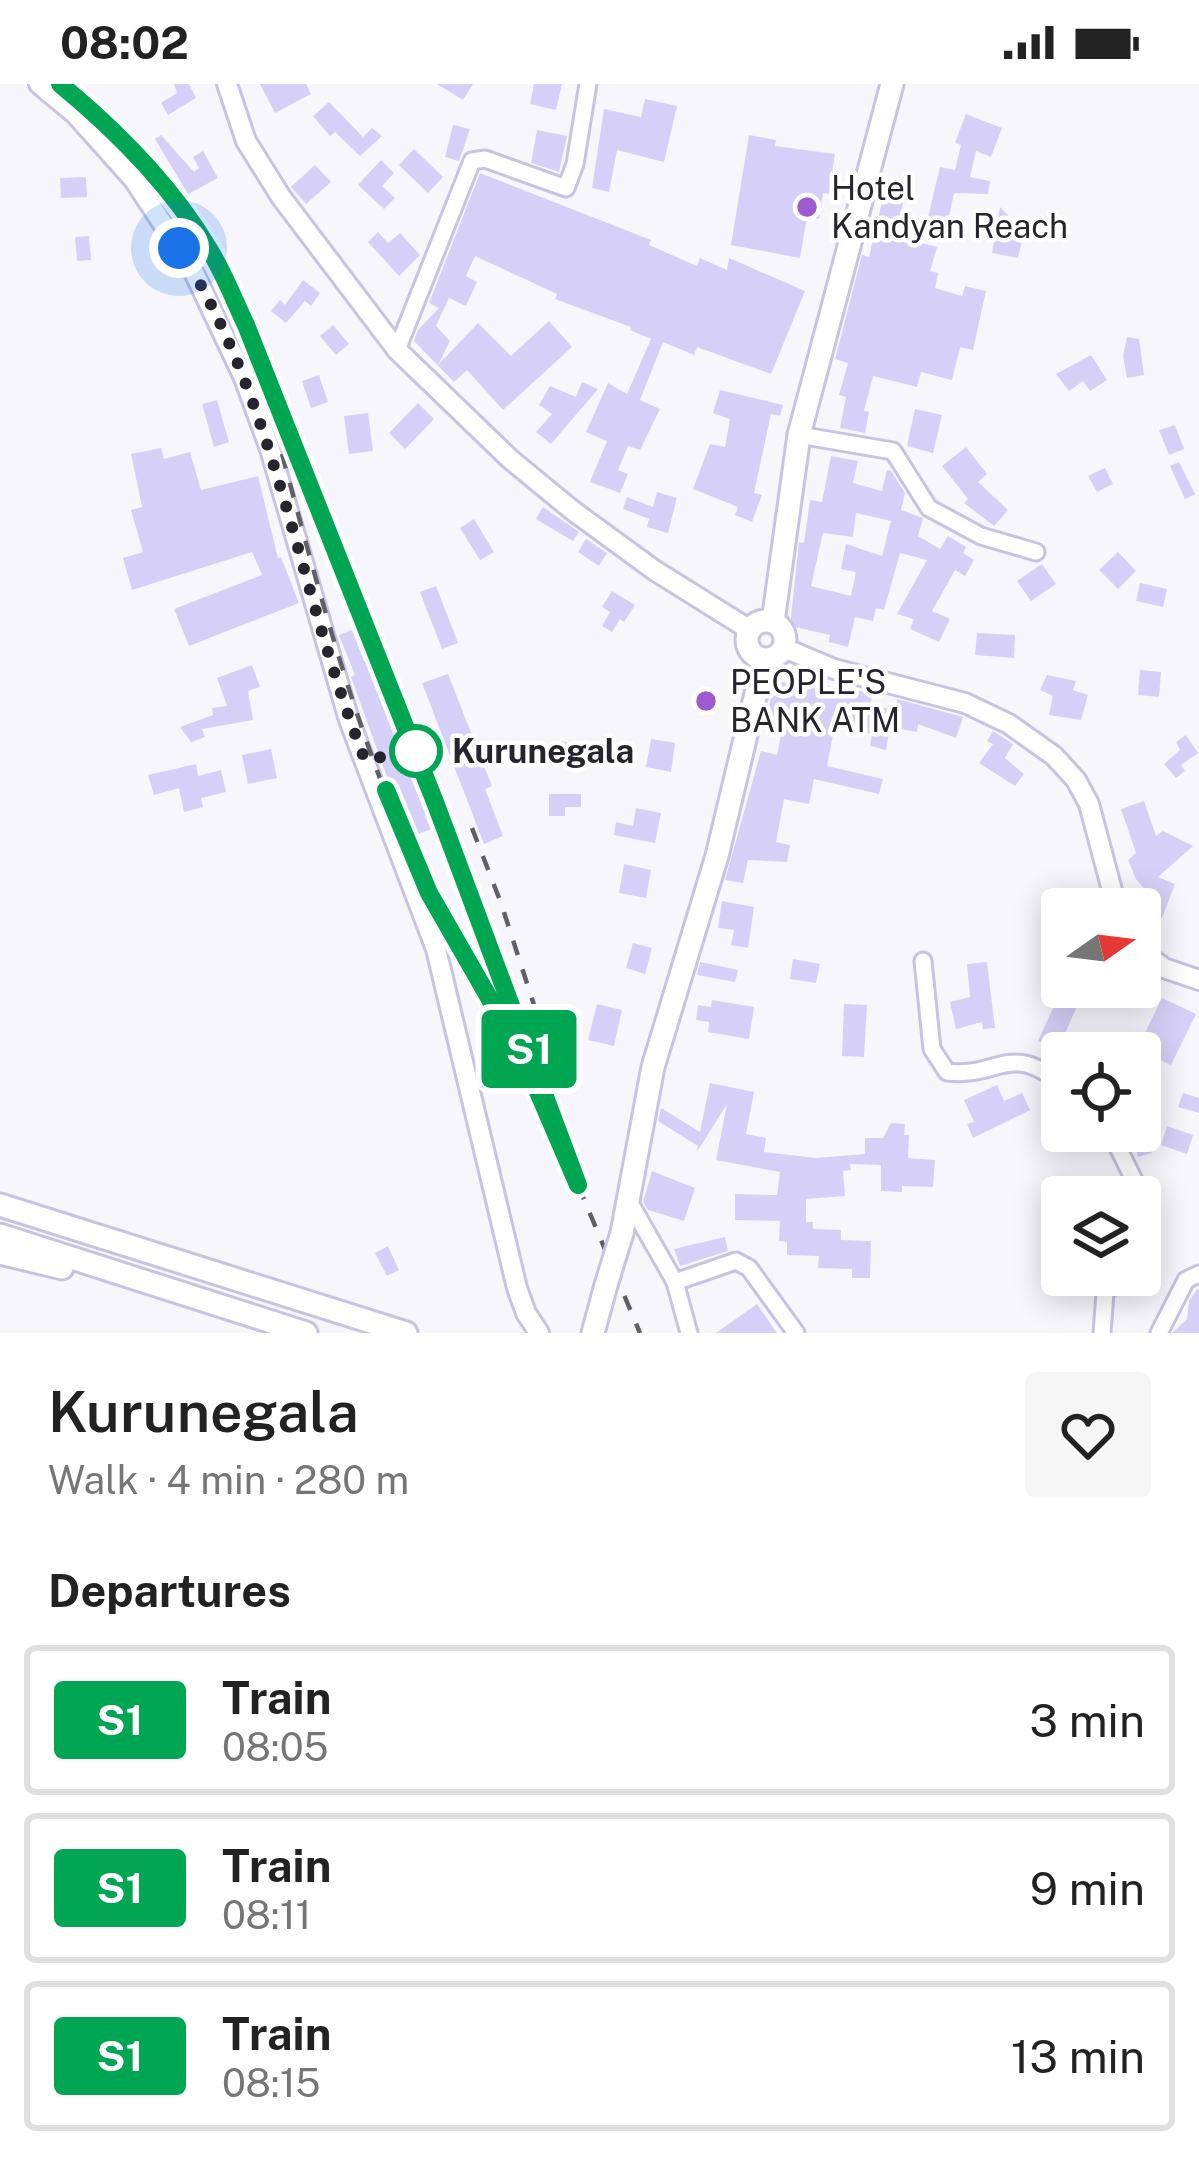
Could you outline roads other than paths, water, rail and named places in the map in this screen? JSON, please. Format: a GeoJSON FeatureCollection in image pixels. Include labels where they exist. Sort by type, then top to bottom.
{"type":"FeatureCollection","features":[{"type":"Feature","properties":{"kind":"highway"},"geometry":{"type":"LineString","coordinates":[[773,622],[799,435],[892,84]]}},
{"type":"Feature","properties":{"kind":"highway"},"geometry":{"type":"LineString","coordinates":[[593,1333],[630,1203],[653,1067],[774,654],[784,634],[773,622],[760,622],[750,630],[748,648],[774,654]]}},
{"type":"Feature","properties":{"kind":"highway"},"geometry":{"type":"LineString","coordinates":[[3,1205],[406,1333]]}},
{"type":"Feature","properties":{"kind":"highway"},"geometry":{"type":"LineString","coordinates":[[0,1234],[306,1333]]}},
{"type":"Feature","properties":{"kind":"highway"},"geometry":{"type":"LineString","coordinates":[[0,1253],[214,1304]]}},
{"type":"Feature","properties":{"kind":"main road"},"geometry":{"type":"LineString","coordinates":[[39,84],[75,114],[134,180],[192,268],[244,379],[270,449],[349,720],[429,926],[518,1288],[539,1333]]}},
{"type":"Feature","properties":{"kind":"main road"},"geometry":{"type":"LineString","coordinates":[[227,84],[246,141],[281,197],[397,350],[510,459],[572,510],[654,570],[750,630]]}},
{"type":"Feature","properties":{"kind":"main road"},"geometry":{"type":"LineString","coordinates":[[774,654],[965,703],[1009,724],[1054,756],[1076,780],[1090,804],[1112,888]]}},
{"type":"Feature","properties":{"kind":"main road"},"geometry":{"type":"LineString","coordinates":[[1161,966],[1199,980]]}},
{"type":"Feature","properties":{"kind":"street"},"geometry":{"type":"LineString","coordinates":[[397,350],[472,161],[485,160],[566,188],[575,164],[588,84]]}},
{"type":"Feature","properties":{"kind":"street"},"geometry":{"type":"LineString","coordinates":[[799,435],[893,452],[929,508],[981,536],[1036,552]]}},
{"type":"Feature","properties":{"kind":"street"},"geometry":{"type":"LineString","coordinates":[[923,961],[932,1049],[947,1072],[1018,1060],[1041,1067]]}},
{"type":"Feature","properties":{"kind":"street"},"geometry":{"type":"LineString","coordinates":[[630,1203],[675,1282],[688,1333]]}},
{"type":"Feature","properties":{"kind":"street"},"geometry":{"type":"LineString","coordinates":[[675,1282],[736,1261],[748,1268],[796,1333]]}},
{"type":"Feature","properties":{"kind":"street"},"geometry":{"type":"LineString","coordinates":[[1159,1333],[1186,1280],[1199,1274]]}},
{"type":"Feature","properties":{"kind":"street"},"geometry":{"type":"LineString","coordinates":[[1102,1333],[1106,1296]]}},
{"type":"Feature","properties":{"kind":"railway"},"geometry":{"type":"LineString","coordinates":[[60,84],[109,127],[180,206],[211,252],[246,325],[419,761],[578,1185],[640,1333]]}},
{"type":"Feature","properties":{"kind":"railway"},"geometry":{"type":"LineString","coordinates":[[282,454],[328,622],[384,788],[439,913],[512,1037]]}},
{"type":"Feature","properties":{"kind":"railway"},"geometry":{"type":"LineString","coordinates":[[472,828],[545,1039]]}},
{"type":"Feature","properties":{"kind":"train","name":"S1"},"geometry":{"type":"LineString","coordinates":[[60,84],[109,127],[180,206],[211,252],[246,325],[499,967],[578,1185],[523,1057],[429,893],[386,790]]}},
{"type":"Feature","properties":{"kind":"place","name":"Hotel Kandyan Reach"},"geometry":{"type":"Point","coordinates":[807,207]}},
{"type":"Feature","properties":{"kind":"place","name":"PEOPLE'S BANK ATM"},"geometry":{"type":"Point","coordinates":[706,701]}},
{"type":"Feature","properties":{"kind":"place","name":"Kurunegala"},"geometry":{"type":"Point","coordinates":[416,751]}}]}
